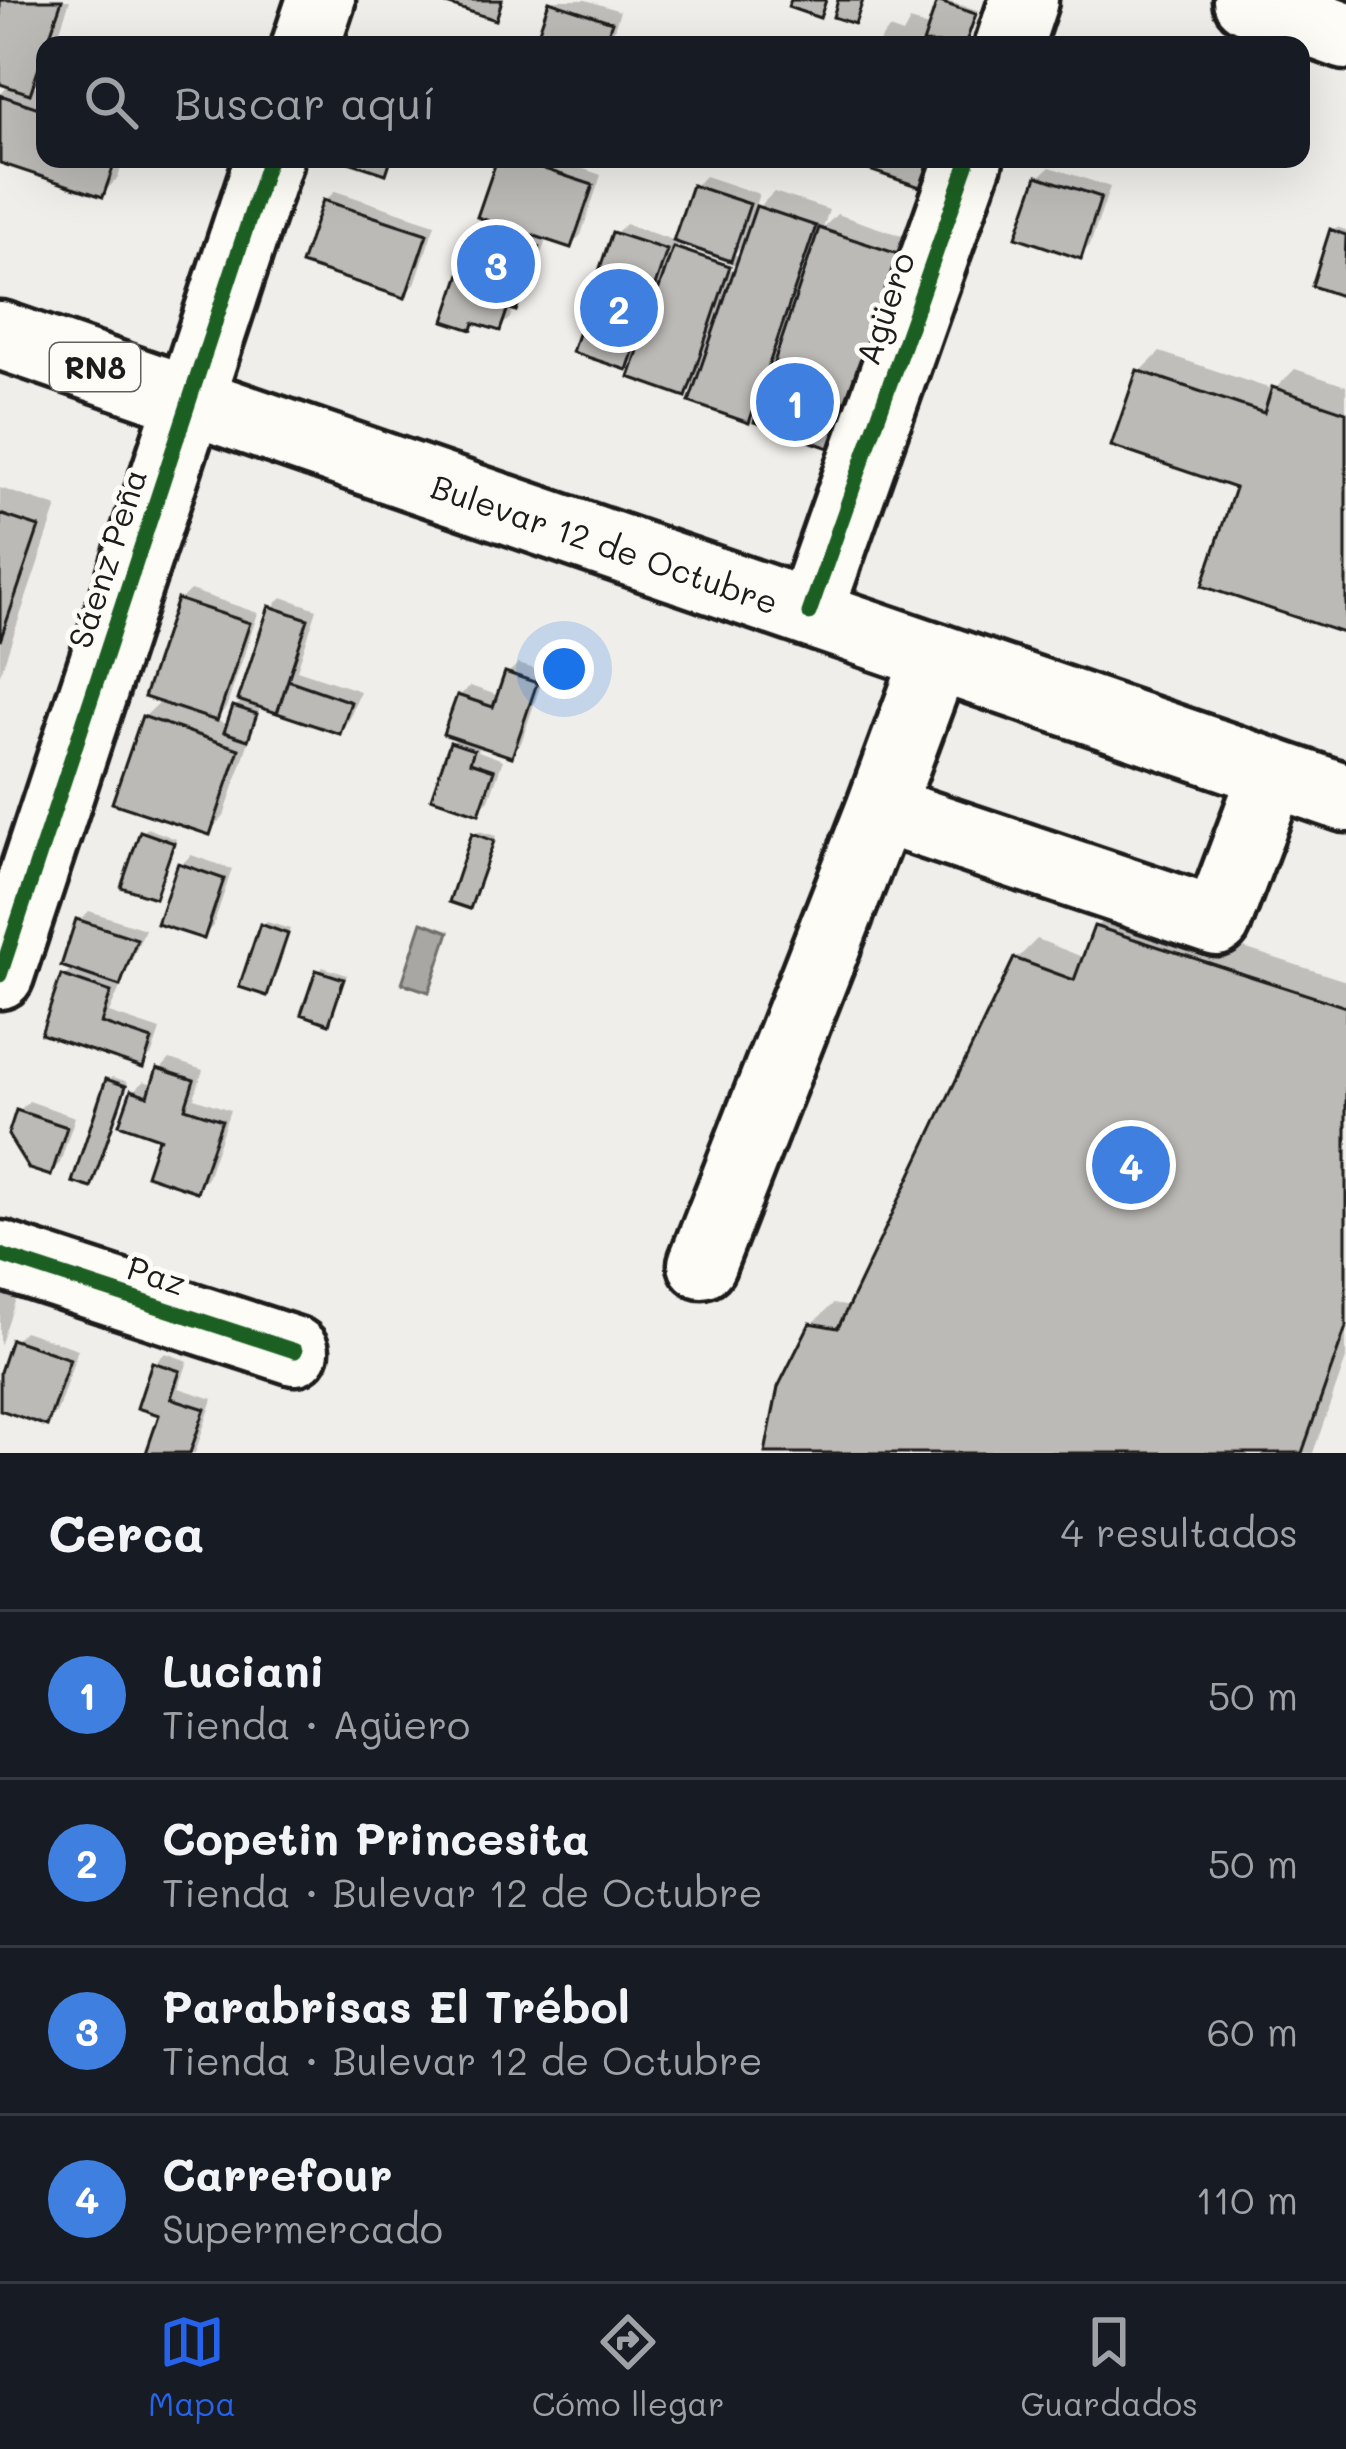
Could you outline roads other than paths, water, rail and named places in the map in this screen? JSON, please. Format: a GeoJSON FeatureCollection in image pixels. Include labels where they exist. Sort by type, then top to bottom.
{"type":"FeatureCollection","features":[{"type":"Feature","properties":{"kind":"main road"},"geometry":{"type":"LineString","coordinates":[[309,36],[321,0]]}},
{"type":"Feature","properties":{"kind":"main road"},"geometry":{"type":"LineString","coordinates":[[1012,36],[1024,0]]}},
{"type":"Feature","properties":{"kind":"main road"},"geometry":{"type":"LineString","coordinates":[[1247,0],[1346,36]]}},
{"type":"Feature","properties":{"kind":"main road","name":"Sáenz Peña"},"geometry":{"type":"LineString","coordinates":[[0,975],[266,168]]}},
{"type":"Feature","properties":{"kind":"main road","name":"Agüero"},"geometry":{"type":"LineString","coordinates":[[809,613],[966,168]]}},
{"type":"Feature","properties":{"kind":"main road","name":"Bulevar 12 de Octubre"},"geometry":{"type":"LineString","coordinates":[[0,335],[1346,798]]}},
{"type":"Feature","properties":{"kind":"main road"},"geometry":{"type":"LineString","coordinates":[[702,1264],[936,657]]}},
{"type":"Feature","properties":{"kind":"main road"},"geometry":{"type":"LineString","coordinates":[[880,809],[1217,922],[1273,772]]}},
{"type":"Feature","properties":{"kind":"main road","name":"Paz"},"geometry":{"type":"LineString","coordinates":[[0,1255],[296,1351]]}},
{"type":"Feature","properties":{"kind":"place","name":"Parabrisas El Trébol"},"geometry":{"type":"Point","coordinates":[496,264]}},
{"type":"Feature","properties":{"kind":"place","name":"Copetin Princesita"},"geometry":{"type":"Point","coordinates":[619,308]}},
{"type":"Feature","properties":{"kind":"place","name":"Luciani"},"geometry":{"type":"Point","coordinates":[795,402]}},
{"type":"Feature","properties":{"kind":"place","name":"Carrefour"},"geometry":{"type":"Point","coordinates":[1131,1165]}}]}
